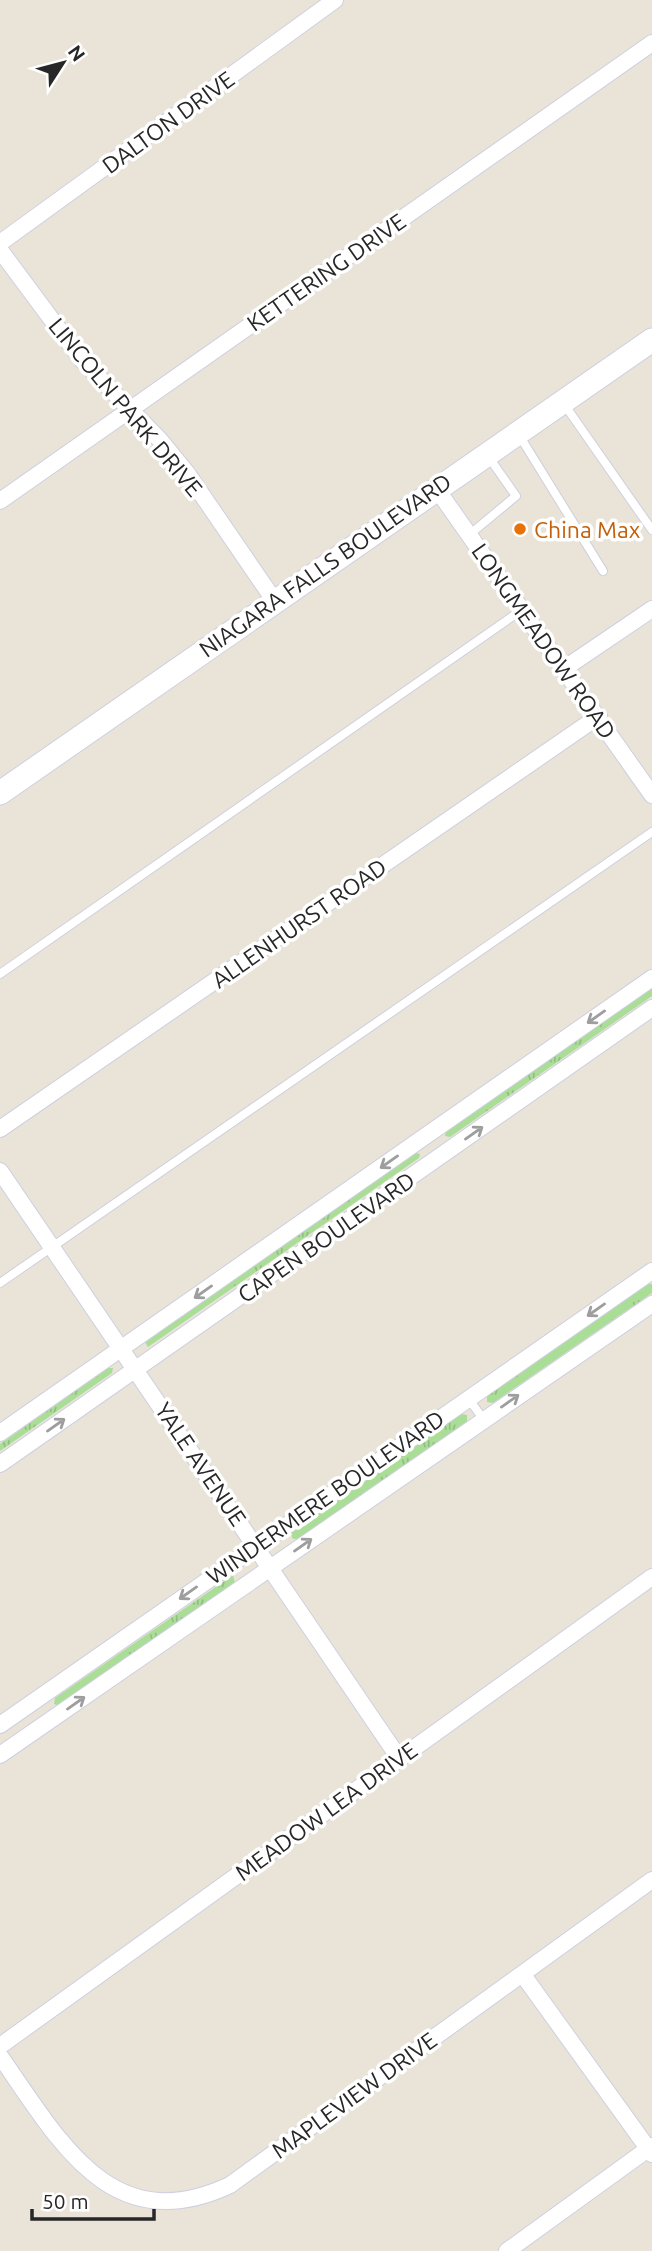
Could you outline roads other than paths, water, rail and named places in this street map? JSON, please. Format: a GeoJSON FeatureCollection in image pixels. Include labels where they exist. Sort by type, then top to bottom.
{"type":"FeatureCollection","features":[{"type":"Feature","properties":{"kind":"main road","name":"NIAGARA FALLS BOULEVARD"},"geometry":{"type":"LineString","coordinates":[[0,793],[274,600],[652,340]]}},
{"type":"Feature","properties":{"kind":"street","name":"DALTON DRIVE"},"geometry":{"type":"LineString","coordinates":[[0,243],[335,0]]}},
{"type":"Feature","properties":{"kind":"street","name":"KETTERING DRIVE"},"geometry":{"type":"LineString","coordinates":[[0,501],[652,43]]}},
{"type":"Feature","properties":{"kind":"street","name":"LINCOLN PARK DRIVE"},"geometry":{"type":"LineString","coordinates":[[0,250],[81,359],[187,473],[274,600]]}},
{"type":"Feature","properties":{"kind":"street","name":"LONGMEADOW ROAD"},"geometry":{"type":"LineString","coordinates":[[436,488],[599,716],[652,795]]}},
{"type":"Feature","properties":{"kind":"street"},"geometry":{"type":"LineString","coordinates":[[565,668],[652,609]]}},
{"type":"Feature","properties":{"kind":"street","name":"ALLENHURST ROAD"},"geometry":{"type":"LineString","coordinates":[[0,1129],[599,716]]}},
{"type":"Feature","properties":{"kind":"street","name":"CAPEN BOULEVARD"},"geometry":{"type":"LineString","coordinates":[[0,1433],[652,978]]}},
{"type":"Feature","properties":{"kind":"street","name":"CAPEN BOULEVARD"},"geometry":{"type":"LineString","coordinates":[[0,1464],[652,1008]]}},
{"type":"Feature","properties":{"kind":"street","name":"YALE AVENUE"},"geometry":{"type":"LineString","coordinates":[[0,1171],[399,1758]]}},
{"type":"Feature","properties":{"kind":"street","name":"WINDERMERE BOULEVARD"},"geometry":{"type":"LineString","coordinates":[[0,1725],[652,1271]]}},
{"type":"Feature","properties":{"kind":"street","name":"WINDERMERE BOULEVARD"},"geometry":{"type":"LineString","coordinates":[[0,1755],[652,1304]]}},
{"type":"Feature","properties":{"kind":"street","name":"MEADOW LEA DRIVE"},"geometry":{"type":"LineString","coordinates":[[0,2046],[652,1577]]}},
{"type":"Feature","properties":{"kind":"street","name":"MAPLEVIEW DRIVE"},"geometry":{"type":"LineString","coordinates":[[0,2056],[93,2176],[127,2196],[172,2202],[192,2199],[230,2185],[652,1880]]}},
{"type":"Feature","properties":{"kind":"street"},"geometry":{"type":"LineString","coordinates":[[507,2251],[651,2150],[523,1975]]}},
{"type":"Feature","properties":{"kind":"lane"},"geometry":{"type":"LineString","coordinates":[[562,401],[652,530]]}},
{"type":"Feature","properties":{"kind":"lane"},"geometry":{"type":"LineString","coordinates":[[517,432],[603,571]]}},
{"type":"Feature","properties":{"kind":"lane"},"geometry":{"type":"LineString","coordinates":[[469,535],[516,496],[486,453]]}},
{"type":"Feature","properties":{"kind":"lane"},"geometry":{"type":"LineString","coordinates":[[0,974],[523,609]]}},
{"type":"Feature","properties":{"kind":"lane"},"geometry":{"type":"LineString","coordinates":[[0,1283],[652,832]]}},
{"type":"Feature","properties":{"kind":"lane"},"geometry":{"type":"LineString","coordinates":[[426,1136],[441,1157]]}},
{"type":"Feature","properties":{"kind":"lane"},"geometry":{"type":"LineString","coordinates":[[468,1398],[484,1420]]}},
{"type":"Feature","properties":{"kind":"lane"},"geometry":{"type":"LineString","coordinates":[[35,1700],[50,1721]]}},
{"type":"Feature","properties":{"kind":"place","name":"China Max"},"geometry":{"type":"Point","coordinates":[520,529]}}]}
